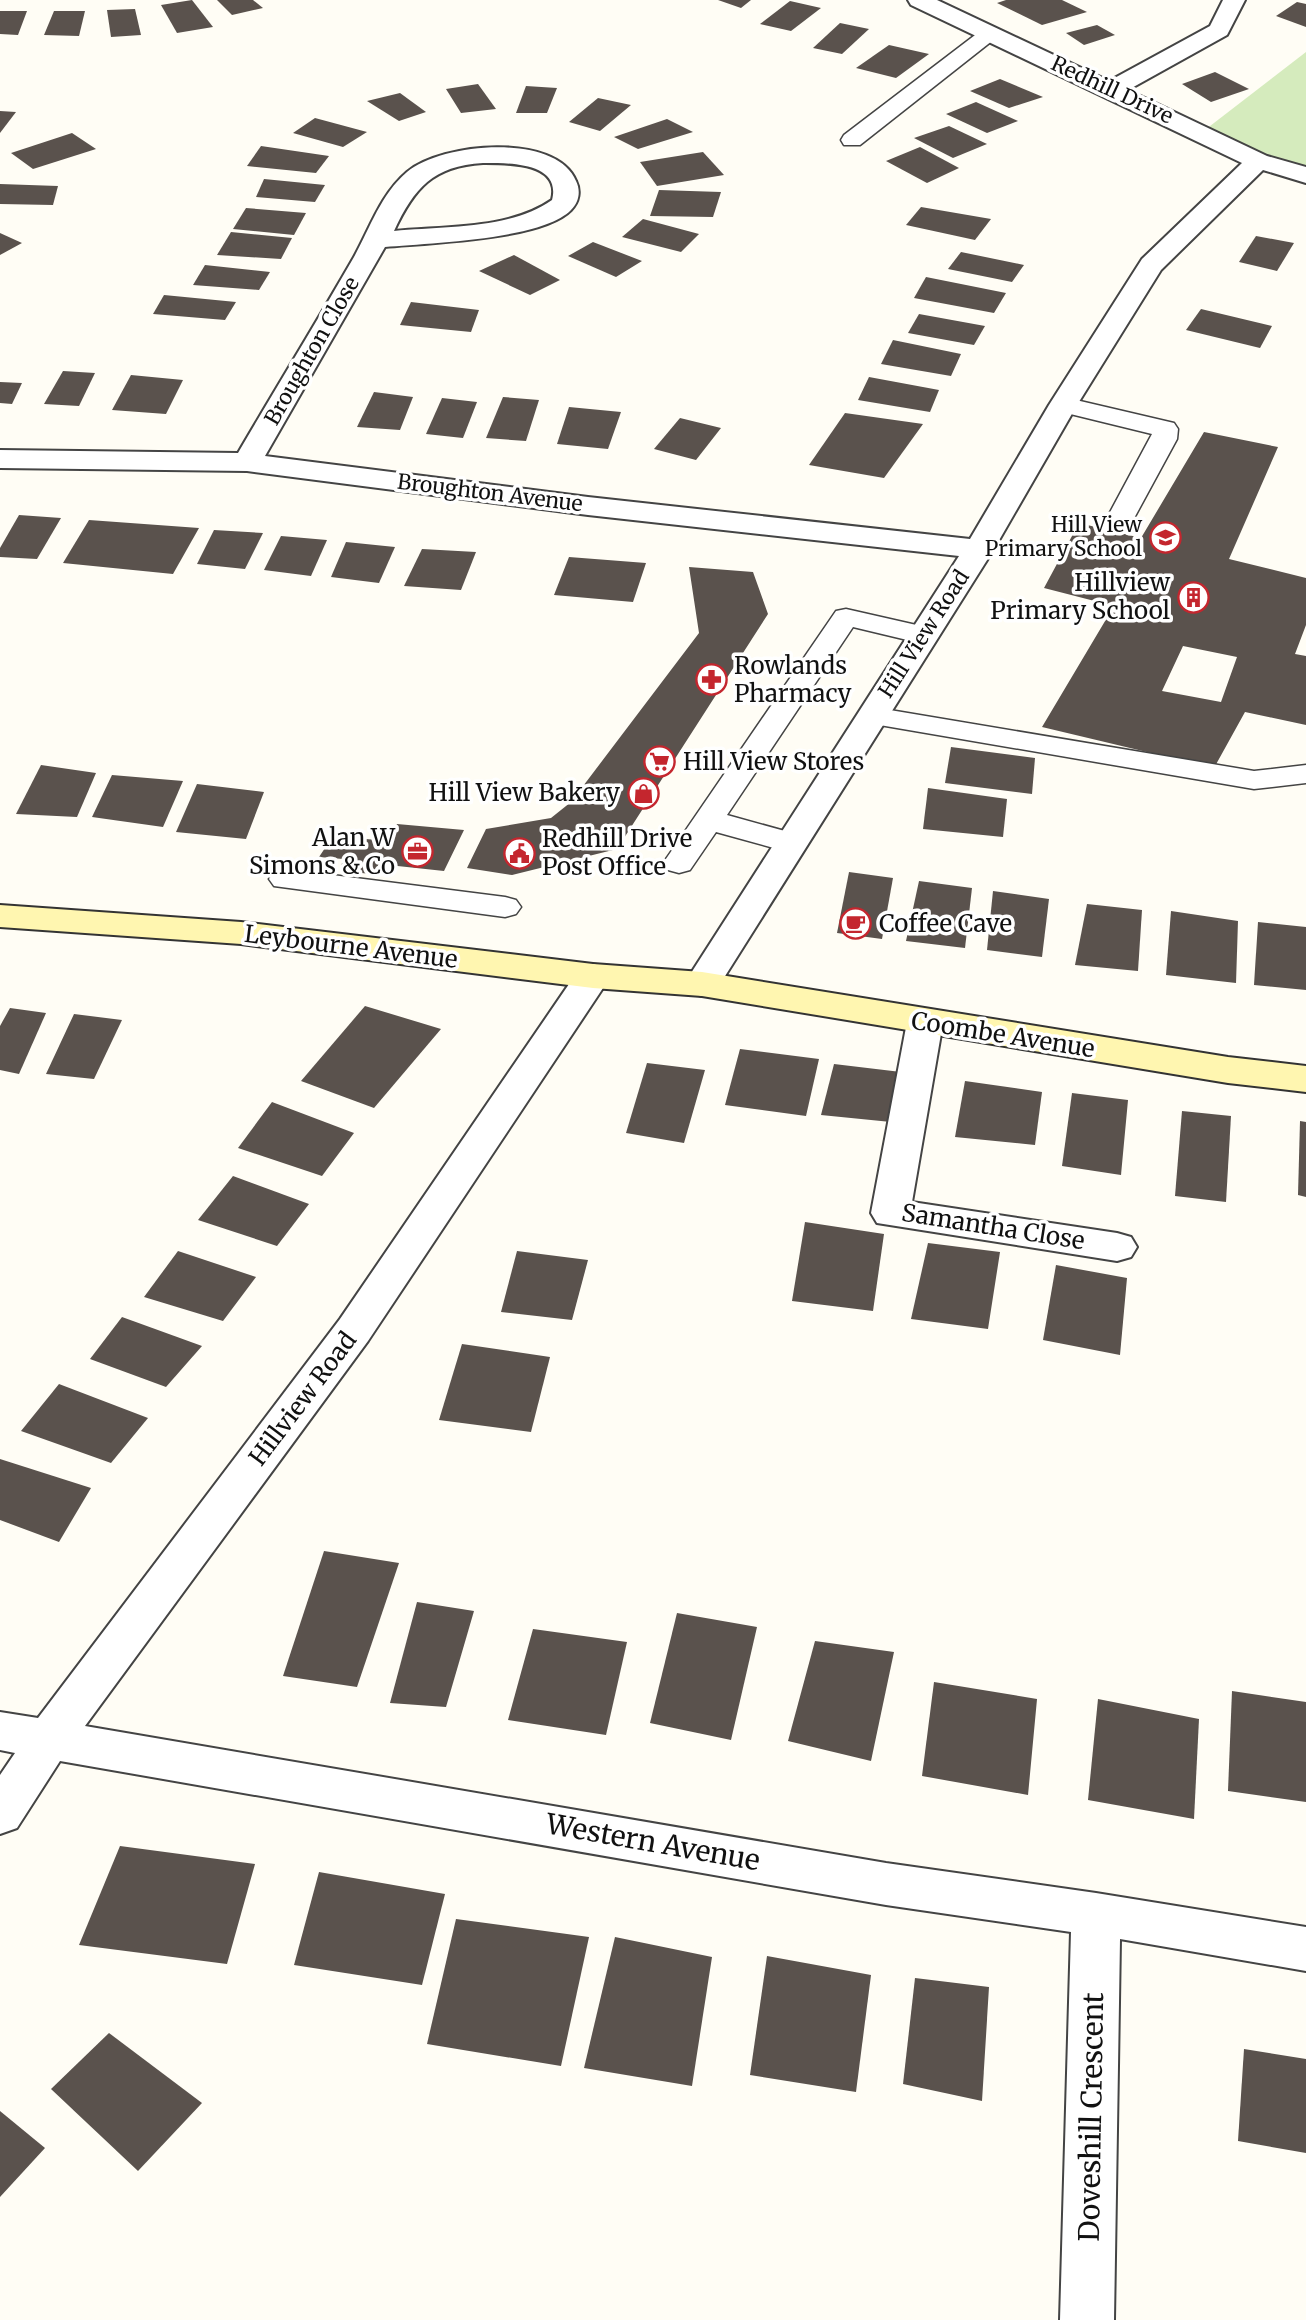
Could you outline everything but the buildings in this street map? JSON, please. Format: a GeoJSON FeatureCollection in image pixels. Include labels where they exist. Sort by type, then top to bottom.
{"type":"FeatureCollection","features":[{"type":"Feature","properties":{"kind":"street","name":"Redhill Drive"},"geometry":{"type":"LineString","coordinates":[[919,0],[1258,161],[1306,175]]}},
{"type":"Feature","properties":{"kind":"street"},"geometry":{"type":"LineString","coordinates":[[1111,90],[1219,30],[1234,0]]}},
{"type":"Feature","properties":{"kind":"street","name":"Broughton Close"},"geometry":{"type":"LineString","coordinates":[[247,462],[377,240],[396,201],[409,185],[439,163],[472,156],[522,158],[549,166],[559,173],[565,184],[567,193],[563,203],[536,220],[377,240]]}},
{"type":"Feature","properties":{"kind":"street","name":"Hill View Road"},"geometry":{"type":"LineString","coordinates":[[702,984],[979,549],[1063,405],[1151,265],[1258,161]]}},
{"type":"Feature","properties":{"kind":"street","name":"Broughton Avenue"},"geometry":{"type":"LineString","coordinates":[[0,459],[247,462],[588,506],[979,549]]}},
{"type":"Feature","properties":{"kind":"street","name":"Leybourne Avenue"},"geometry":{"type":"LineString","coordinates":[[0,916],[241,933],[593,975],[702,984]]}},
{"type":"Feature","properties":{"kind":"street","name":"Hillview Road"},"geometry":{"type":"LineString","coordinates":[[0,1814],[50,1738],[354,1330],[593,975]]}},
{"type":"Feature","properties":{"kind":"street","name":"Coombe Avenue"},"geometry":{"type":"LineString","coordinates":[[702,984],[925,1023],[1228,1070],[1306,1079]]}},
{"type":"Feature","properties":{"kind":"street","name":"Samantha Close"},"geometry":{"type":"LineString","coordinates":[[925,1023],[891,1213],[1117,1247]]}},
{"type":"Feature","properties":{"kind":"street","name":"Western Avenue"},"geometry":{"type":"LineString","coordinates":[[0,1731],[886,1884],[1096,1914],[1306,1949]]}},
{"type":"Feature","properties":{"kind":"street","name":"Doveshill Crescent"},"geometry":{"type":"LineString","coordinates":[[1087,2320],[1096,1914]]}},
{"type":"Feature","properties":{"kind":"lane"},"geometry":{"type":"LineString","coordinates":[[852,139],[990,33]]}},
{"type":"Feature","properties":{"kind":"lane"},"geometry":{"type":"LineString","coordinates":[[1063,405],[1165,429],[1164,439],[1122,516]]}},
{"type":"Feature","properties":{"kind":"lane"},"geometry":{"type":"LineString","coordinates":[[679,863],[862,592]]}},
{"type":"Feature","properties":{"kind":"lane"},"geometry":{"type":"LineString","coordinates":[[846,617],[924,635]]}},
{"type":"Feature","properties":{"kind":"lane"},"geometry":{"type":"LineString","coordinates":[[872,716],[1254,780],[1306,774]]}},
{"type":"Feature","properties":{"kind":"lane"},"geometry":{"type":"LineString","coordinates":[[709,820],[792,844]]}},
{"type":"Feature","properties":{"kind":"lane"},"geometry":{"type":"LineString","coordinates":[[285,879],[505,907]]}},
{"type":"Feature","properties":{"kind":"green space"},"geometry":{"type":"Polygon","coordinates":[[[1306,52],[1306,175],[1201,133],[1306,52]]]}},
{"type":"Feature","properties":{"kind":"place","name":"Hill View Primary School"},"geometry":{"type":"Point","coordinates":[1165,537]}},
{"type":"Feature","properties":{"kind":"place","name":"Hillview Primary School"},"geometry":{"type":"Point","coordinates":[1193,597]}},
{"type":"Feature","properties":{"kind":"place","name":"Rowlands Pharmacy"},"geometry":{"type":"Point","coordinates":[711,680]}},
{"type":"Feature","properties":{"kind":"place","name":"Hill View Stores"},"geometry":{"type":"Point","coordinates":[660,762]}},
{"type":"Feature","properties":{"kind":"place","name":"Hill View Bakery"},"geometry":{"type":"Point","coordinates":[643,793]}},
{"type":"Feature","properties":{"kind":"place","name":"Alan W Simons & Co"},"geometry":{"type":"Point","coordinates":[418,852]}},
{"type":"Feature","properties":{"kind":"place","name":"Redhill Drive Post Office"},"geometry":{"type":"Point","coordinates":[519,853]}},
{"type":"Feature","properties":{"kind":"place","name":"Coffee Cave"},"geometry":{"type":"Point","coordinates":[856,924]}}]}
